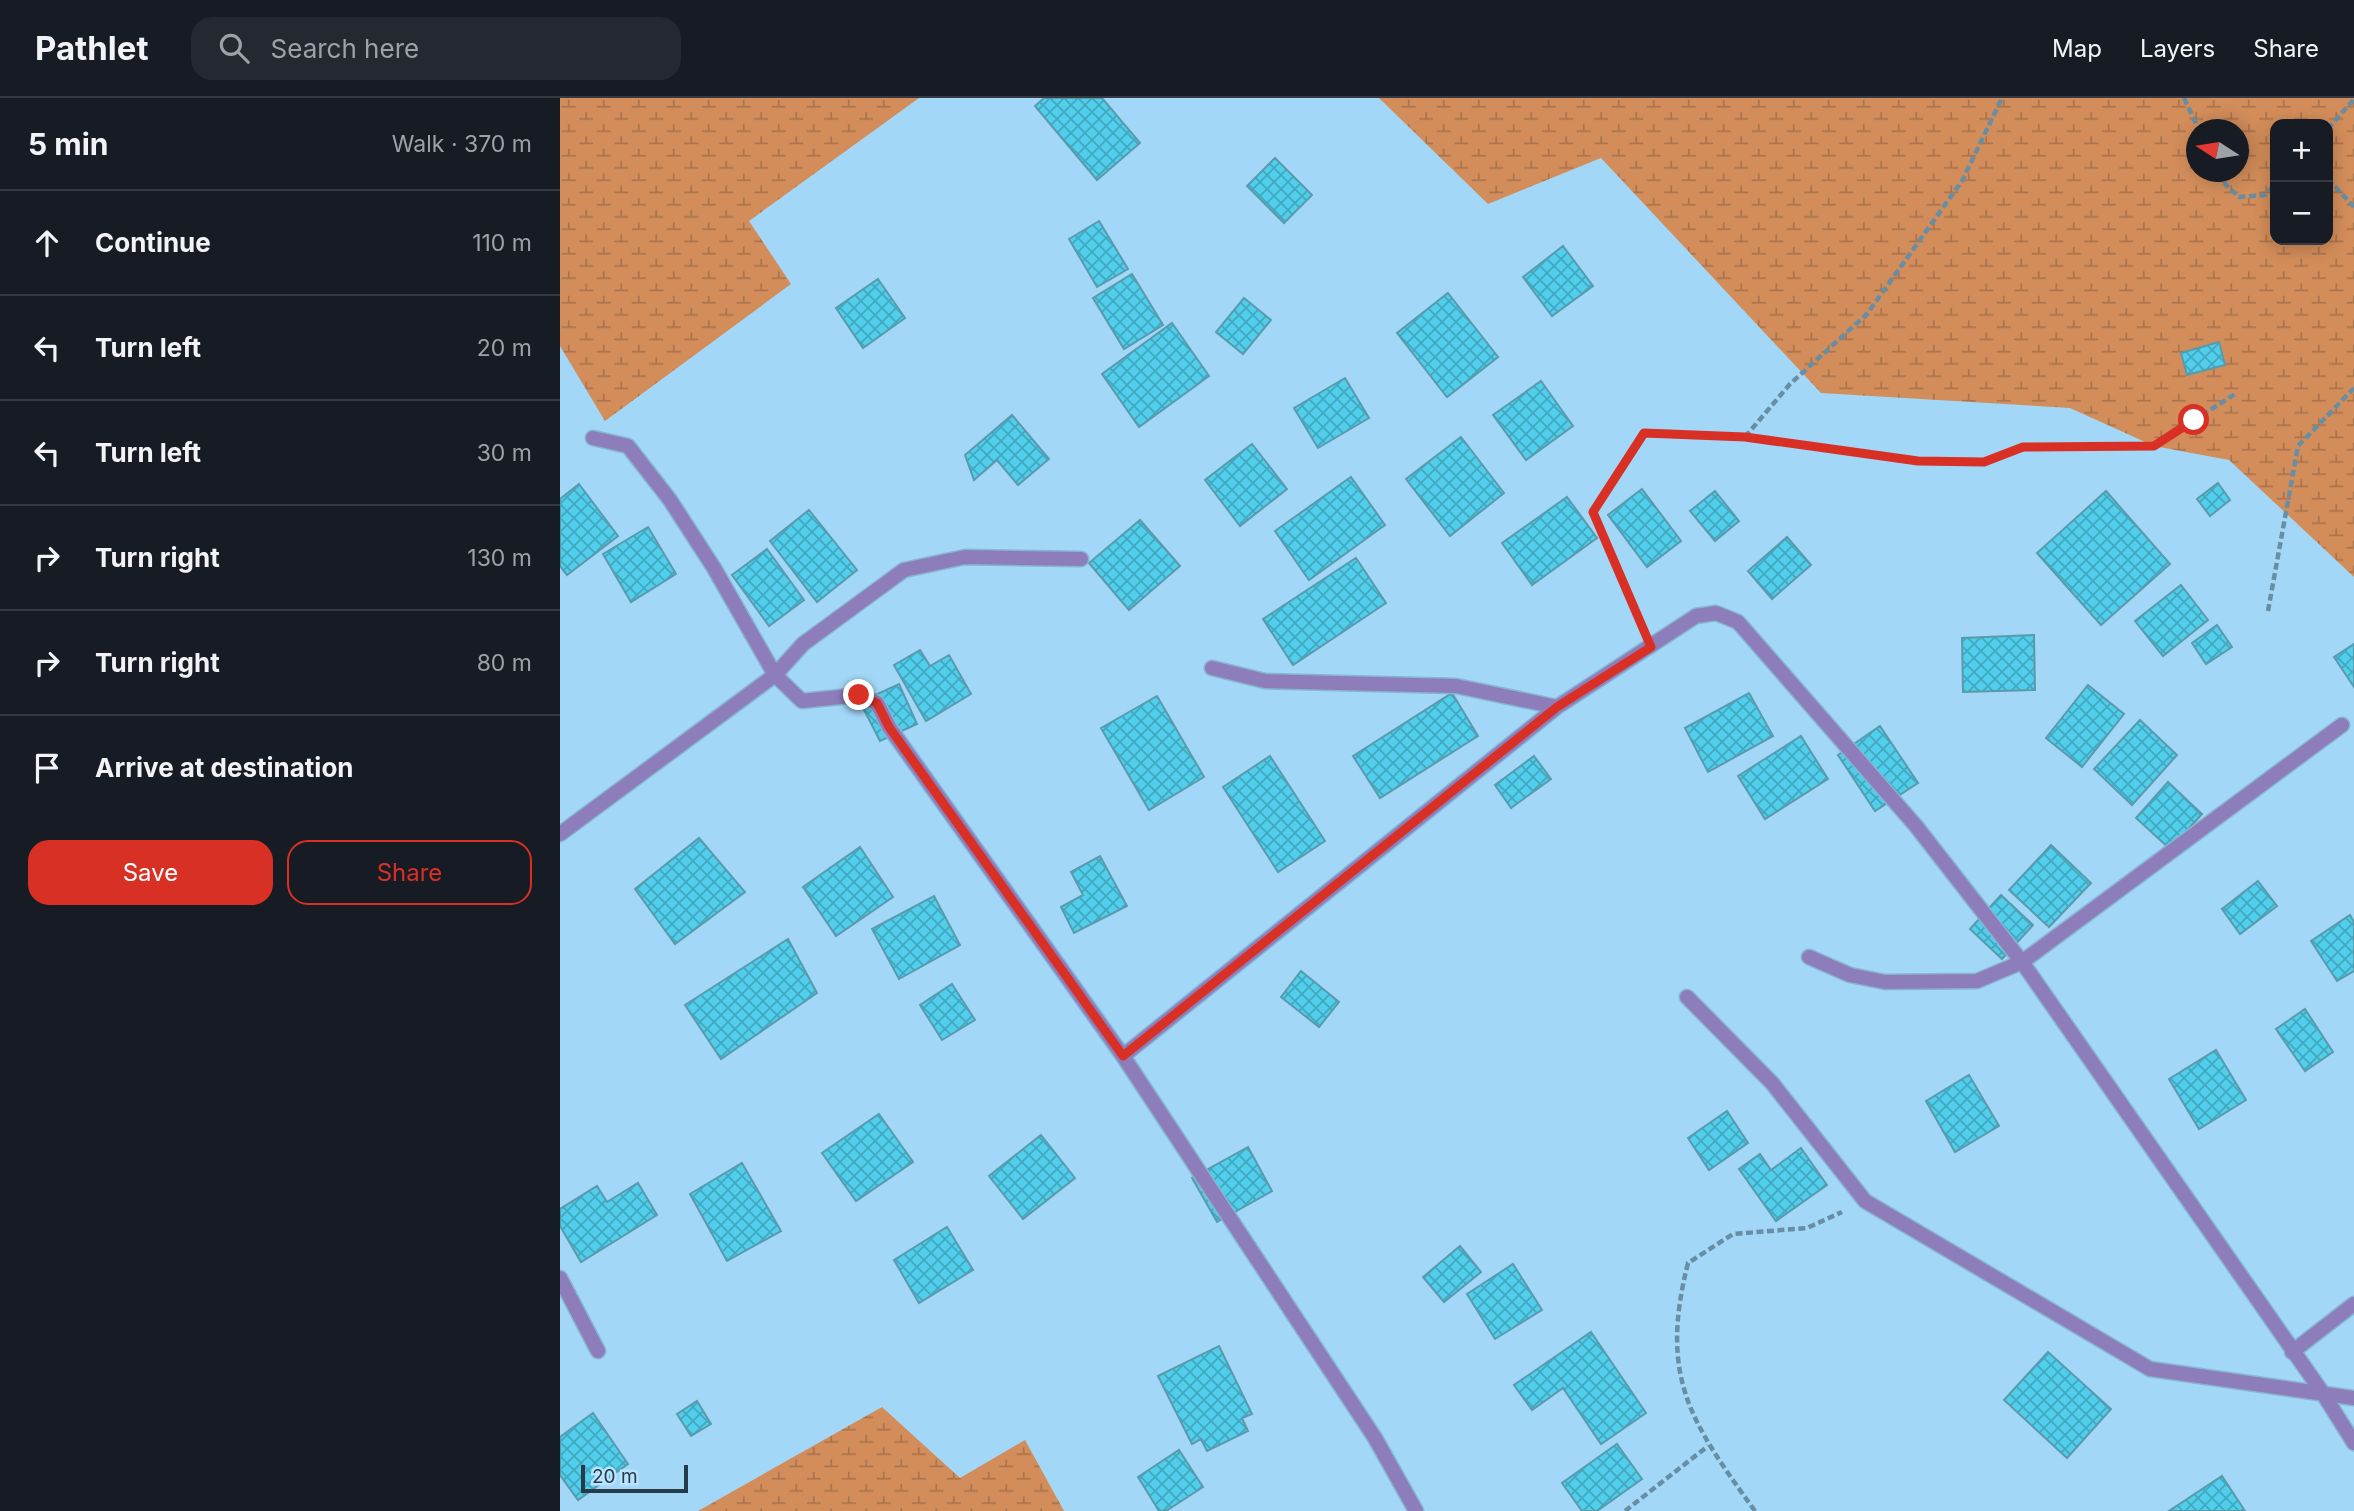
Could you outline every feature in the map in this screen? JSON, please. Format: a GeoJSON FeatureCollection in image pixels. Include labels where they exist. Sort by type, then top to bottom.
{"type":"FeatureCollection","features":[{"type":"Feature","properties":{"kind":"street"},"geometry":{"type":"LineString","coordinates":[[593,438],[628,446],[670,500],[714,568],[775,675],[802,701],[859,695],[877,703],[889,727],[1123,1056],[1376,1438],[1416,1511]]}},
{"type":"Feature","properties":{"kind":"street"},"geometry":{"type":"LineString","coordinates":[[560,834],[775,675],[803,644],[904,570],[965,557],[1081,559]]}},
{"type":"Feature","properties":{"kind":"street"},"geometry":{"type":"LineString","coordinates":[[1123,1056],[1557,707],[1696,616],[1716,613],[1738,622],[1916,826],[2022,962],[2322,1392],[2354,1443]]}},
{"type":"Feature","properties":{"kind":"street"},"geometry":{"type":"LineString","coordinates":[[1212,668],[1265,681],[1456,686],[1557,707]]}},
{"type":"Feature","properties":{"kind":"street"},"geometry":{"type":"LineString","coordinates":[[1809,957],[1850,975],[1885,982],[1977,981],[2022,962],[2342,725]]}},
{"type":"Feature","properties":{"kind":"street"},"geometry":{"type":"LineString","coordinates":[[1686,997],[1772,1083],[1865,1201],[2150,1369],[2354,1398]]}},
{"type":"Feature","properties":{"kind":"street"},"geometry":{"type":"LineString","coordinates":[[560,1278],[598,1351]]}},
{"type":"Feature","properties":{"kind":"street"},"geometry":{"type":"LineString","coordinates":[[2292,1352],[2354,1304]]}},
{"type":"Feature","properties":{"kind":"path"},"geometry":{"type":"LineString","coordinates":[[1745,437],[1790,384],[1867,314],[1962,181],[2002,98]]}},
{"type":"Feature","properties":{"kind":"path"},"geometry":{"type":"LineString","coordinates":[[2184,98],[2194,119]]}},
{"type":"Feature","properties":{"kind":"path"},"geometry":{"type":"LineString","coordinates":[[2333,123],[2354,99]]}},
{"type":"Feature","properties":{"kind":"path"},"geometry":{"type":"LineString","coordinates":[[2225,182],[2239,197],[2264,195],[2270,189]]}},
{"type":"Feature","properties":{"kind":"path"},"geometry":{"type":"LineString","coordinates":[[2331,182],[2354,206]]}},
{"type":"Feature","properties":{"kind":"path"},"geometry":{"type":"LineString","coordinates":[[2268,611],[2298,446],[2354,388]]}},
{"type":"Feature","properties":{"kind":"path"},"geometry":{"type":"LineString","coordinates":[[1651,647],[1593,512],[1644,433],[1745,437],[1918,461],[1984,462],[2023,447],[2154,446],[2235,394]]}},
{"type":"Feature","properties":{"kind":"path"},"geometry":{"type":"LineString","coordinates":[[1755,1511],[1709,1446],[1686,1401],[1677,1360],[1676,1308],[1688,1263],[1733,1234],[1807,1228],[1865,1201]]}},
{"type":"Feature","properties":{"kind":"path"},"geometry":{"type":"LineString","coordinates":[[1625,1511],[1709,1446]]}},
{"type":"Feature","properties":{"kind":"green space"},"geometry":{"type":"Polygon","coordinates":[[[560,98],[919,98],[749,221],[791,284],[605,421],[560,346],[560,98]]]}},
{"type":"Feature","properties":{"kind":"green space"},"geometry":{"type":"Polygon","coordinates":[[[1379,98],[2354,98],[2354,577],[2229,460],[2154,446],[2070,408],[1821,393],[1601,158],[1488,204],[1379,98]]]}},
{"type":"Feature","properties":{"kind":"green space"},"geometry":{"type":"Polygon","coordinates":[[[882,1407],[960,1478],[1025,1440],[1064,1511],[698,1511],[882,1407]]]}},
{"type":"Feature","properties":{"kind":"building"},"geometry":{"type":"Polygon","coordinates":[[[1044,98],[1102,98],[1140,143],[1097,180],[1035,106],[1044,98]]]}},
{"type":"Feature","properties":{"kind":"building"},"geometry":{"type":"Polygon","coordinates":[[[1275,158],[1312,195],[1284,223],[1247,186],[1275,158]]]}},
{"type":"Feature","properties":{"kind":"building"},"geometry":{"type":"Polygon","coordinates":[[[1099,221],[1128,269],[1097,287],[1069,239],[1099,221]]]}},
{"type":"Feature","properties":{"kind":"building"},"geometry":{"type":"Polygon","coordinates":[[[1563,246],[1593,286],[1552,316],[1523,277],[1563,246]]]}},
{"type":"Feature","properties":{"kind":"building"},"geometry":{"type":"Polygon","coordinates":[[[1132,274],[1163,325],[1124,349],[1093,298],[1132,274]]]}},
{"type":"Feature","properties":{"kind":"building"},"geometry":{"type":"Polygon","coordinates":[[[878,279],[905,318],[863,348],[836,308],[878,279]]]}},
{"type":"Feature","properties":{"kind":"building"},"geometry":{"type":"Polygon","coordinates":[[[1448,293],[1498,357],[1447,397],[1397,333],[1448,293]]]}},
{"type":"Feature","properties":{"kind":"building"},"geometry":{"type":"Polygon","coordinates":[[[1244,298],[1271,320],[1243,354],[1216,332],[1244,298]]]}},
{"type":"Feature","properties":{"kind":"building"},"geometry":{"type":"Polygon","coordinates":[[[1172,323],[1209,376],[1139,427],[1102,374],[1172,323]]]}},
{"type":"Feature","properties":{"kind":"building"},"geometry":{"type":"Polygon","coordinates":[[[2219,342],[2225,365],[2187,375],[2181,353],[2219,342]]]}},
{"type":"Feature","properties":{"kind":"building"},"geometry":{"type":"Polygon","coordinates":[[[1345,378],[1369,418],[1318,448],[1294,408],[1345,378]]]}},
{"type":"Feature","properties":{"kind":"building"},"geometry":{"type":"Polygon","coordinates":[[[1541,381],[1573,426],[1526,460],[1493,415],[1541,381]]]}},
{"type":"Feature","properties":{"kind":"building"},"geometry":{"type":"Polygon","coordinates":[[[1012,415],[1049,459],[1018,485],[997,460],[974,480],[965,455],[1012,415]]]}},
{"type":"Feature","properties":{"kind":"building"},"geometry":{"type":"Polygon","coordinates":[[[1461,437],[1504,493],[1450,536],[1406,479],[1461,437]]]}},
{"type":"Feature","properties":{"kind":"building"},"geometry":{"type":"Polygon","coordinates":[[[1252,444],[1287,489],[1240,526],[1205,480],[1252,444]]]}},
{"type":"Feature","properties":{"kind":"building"},"geometry":{"type":"Polygon","coordinates":[[[1351,477],[1385,525],[1309,580],[1275,531],[1351,477]]]}},
{"type":"Feature","properties":{"kind":"building"},"geometry":{"type":"Polygon","coordinates":[[[2218,483],[2230,500],[2210,516],[2197,499],[2218,483]]]}},
{"type":"Feature","properties":{"kind":"building"},"geometry":{"type":"Polygon","coordinates":[[[579,484],[618,536],[567,575],[560,566],[560,499],[579,484]]]}},
{"type":"Feature","properties":{"kind":"building"},"geometry":{"type":"Polygon","coordinates":[[[1642,489],[1681,541],[1647,567],[1608,515],[1642,489]]]}},
{"type":"Feature","properties":{"kind":"building"},"geometry":{"type":"Polygon","coordinates":[[[1715,491],[1739,521],[1715,541],[1690,511],[1715,491]]]}},
{"type":"Feature","properties":{"kind":"building"},"geometry":{"type":"Polygon","coordinates":[[[2106,491],[2170,564],[2101,625],[2037,553],[2106,491]]]}},
{"type":"Feature","properties":{"kind":"building"},"geometry":{"type":"Polygon","coordinates":[[[1567,497],[1597,538],[1532,585],[1502,543],[1567,497]]]}},
{"type":"Feature","properties":{"kind":"building"},"geometry":{"type":"Polygon","coordinates":[[[809,510],[857,570],[817,602],[770,541],[809,510]]]}},
{"type":"Feature","properties":{"kind":"building"},"geometry":{"type":"Polygon","coordinates":[[[1140,520],[1180,566],[1129,610],[1089,563],[1140,520]]]}},
{"type":"Feature","properties":{"kind":"building"},"geometry":{"type":"Polygon","coordinates":[[[648,527],[676,574],[631,602],[603,554],[648,527]]]}},
{"type":"Feature","properties":{"kind":"building"},"geometry":{"type":"Polygon","coordinates":[[[1787,537],[1811,565],[1772,599],[1748,571],[1787,537]]]}},
{"type":"Feature","properties":{"kind":"building"},"geometry":{"type":"Polygon","coordinates":[[[767,549],[804,600],[769,626],[732,575],[767,549]]]}},
{"type":"Feature","properties":{"kind":"building"},"geometry":{"type":"Polygon","coordinates":[[[1356,558],[1386,603],[1293,665],[1263,619],[1356,558]]]}},
{"type":"Feature","properties":{"kind":"building"},"geometry":{"type":"Polygon","coordinates":[[[2181,585],[2208,620],[2163,656],[2135,621],[2181,585]]]}},
{"type":"Feature","properties":{"kind":"building"},"geometry":{"type":"Polygon","coordinates":[[[2217,625],[2232,647],[2206,664],[2192,643],[2217,625]]]}},
{"type":"Feature","properties":{"kind":"building"},"geometry":{"type":"Polygon","coordinates":[[[2034,635],[2035,690],[1963,692],[1962,638],[2034,635]]]}},
{"type":"Feature","properties":{"kind":"building"},"geometry":{"type":"Polygon","coordinates":[[[2354,644],[2354,687],[2334,657],[2354,644]]]}},
{"type":"Feature","properties":{"kind":"building"},"geometry":{"type":"Polygon","coordinates":[[[920,650],[930,666],[949,655],[971,694],[926,721],[894,665],[920,650]]]}},
{"type":"Feature","properties":{"kind":"building"},"geometry":{"type":"Polygon","coordinates":[[[899,684],[917,724],[880,741],[860,702],[899,684]]]}},
{"type":"Feature","properties":{"kind":"building"},"geometry":{"type":"Polygon","coordinates":[[[2088,685],[2124,714],[2082,767],[2046,738],[2088,685]]]}},
{"type":"Feature","properties":{"kind":"building"},"geometry":{"type":"Polygon","coordinates":[[[1452,693],[1478,736],[1380,798],[1353,756],[1452,693]]]}},
{"type":"Feature","properties":{"kind":"building"},"geometry":{"type":"Polygon","coordinates":[[[1749,693],[1773,736],[1708,772],[1685,728],[1749,693]]]}},
{"type":"Feature","properties":{"kind":"building"},"geometry":{"type":"Polygon","coordinates":[[[1157,696],[1204,777],[1149,810],[1101,728],[1157,696]]]}},
{"type":"Feature","properties":{"kind":"building"},"geometry":{"type":"Polygon","coordinates":[[[2140,720],[2177,755],[2132,805],[2094,769],[2140,720]]]}},
{"type":"Feature","properties":{"kind":"building"},"geometry":{"type":"Polygon","coordinates":[[[1880,726],[1918,783],[1875,811],[1838,755],[1880,726]]]}},
{"type":"Feature","properties":{"kind":"building"},"geometry":{"type":"Polygon","coordinates":[[[1801,736],[1828,779],[1765,819],[1738,776],[1801,736]]]}},
{"type":"Feature","properties":{"kind":"building"},"geometry":{"type":"Polygon","coordinates":[[[1270,756],[1325,841],[1278,872],[1223,787],[1270,756]]]}},
{"type":"Feature","properties":{"kind":"building"},"geometry":{"type":"Polygon","coordinates":[[[1534,756],[1551,779],[1511,808],[1495,785],[1534,756]]]}},
{"type":"Feature","properties":{"kind":"building"},"geometry":{"type":"Polygon","coordinates":[[[2168,782],[2202,814],[2170,849],[2136,818],[2168,782]]]}},
{"type":"Feature","properties":{"kind":"building"},"geometry":{"type":"Polygon","coordinates":[[[699,838],[745,892],[675,944],[635,889],[699,838]]]}},
{"type":"Feature","properties":{"kind":"building"},"geometry":{"type":"Polygon","coordinates":[[[2051,845],[2091,883],[2049,927],[2009,890],[2051,845]]]}},
{"type":"Feature","properties":{"kind":"building"},"geometry":{"type":"Polygon","coordinates":[[[860,847],[893,897],[836,936],[803,887],[860,847]]]}},
{"type":"Feature","properties":{"kind":"building"},"geometry":{"type":"Polygon","coordinates":[[[1100,856],[1127,906],[1074,933],[1061,907],[1083,895],[1071,872],[1100,856]]]}},
{"type":"Feature","properties":{"kind":"building"},"geometry":{"type":"Polygon","coordinates":[[[2258,881],[2277,906],[2240,934],[2222,909],[2258,881]]]}},
{"type":"Feature","properties":{"kind":"building"},"geometry":{"type":"Polygon","coordinates":[[[2001,895],[2033,925],[2002,959],[1970,929],[2001,895]]]}},
{"type":"Feature","properties":{"kind":"building"},"geometry":{"type":"Polygon","coordinates":[[[934,896],[960,945],[899,979],[872,929],[934,896]]]}},
{"type":"Feature","properties":{"kind":"building"},"geometry":{"type":"Polygon","coordinates":[[[2350,915],[2354,922],[2354,971],[2337,981],[2311,941],[2350,915]]]}},
{"type":"Feature","properties":{"kind":"building"},"geometry":{"type":"Polygon","coordinates":[[[788,939],[817,993],[721,1059],[685,1005],[788,939]]]}},
{"type":"Feature","properties":{"kind":"building"},"geometry":{"type":"Polygon","coordinates":[[[1301,971],[1339,1002],[1319,1027],[1281,997],[1301,971]]]}},
{"type":"Feature","properties":{"kind":"building"},"geometry":{"type":"Polygon","coordinates":[[[952,984],[975,1020],[942,1040],[920,1005],[952,984]]]}},
{"type":"Feature","properties":{"kind":"building"},"geometry":{"type":"Polygon","coordinates":[[[2305,1009],[2333,1052],[2305,1071],[2276,1029],[2305,1009]]]}},
{"type":"Feature","properties":{"kind":"building"},"geometry":{"type":"Polygon","coordinates":[[[2216,1050],[2246,1100],[2199,1129],[2169,1079],[2216,1050]]]}},
{"type":"Feature","properties":{"kind":"building"},"geometry":{"type":"Polygon","coordinates":[[[1969,1075],[1999,1126],[1955,1152],[1926,1101],[1969,1075]]]}},
{"type":"Feature","properties":{"kind":"building"},"geometry":{"type":"Polygon","coordinates":[[[1727,1111],[1748,1143],[1709,1170],[1688,1138],[1727,1111]]]}},
{"type":"Feature","properties":{"kind":"building"},"geometry":{"type":"Polygon","coordinates":[[[879,1114],[913,1162],[856,1201],[822,1153],[879,1114]]]}},
{"type":"Feature","properties":{"kind":"building"},"geometry":{"type":"Polygon","coordinates":[[[1041,1135],[1075,1178],[1023,1219],[989,1176],[1041,1135]]]}},
{"type":"Feature","properties":{"kind":"building"},"geometry":{"type":"Polygon","coordinates":[[[1248,1147],[1272,1191],[1217,1222],[1192,1178],[1248,1147]]]}},
{"type":"Feature","properties":{"kind":"building"},"geometry":{"type":"Polygon","coordinates":[[[1801,1148],[1827,1185],[1776,1221],[1739,1169],[1760,1154],[1771,1170],[1801,1148]]]}},
{"type":"Feature","properties":{"kind":"building"},"geometry":{"type":"Polygon","coordinates":[[[742,1163],[781,1231],[727,1261],[690,1194],[742,1163]]]}},
{"type":"Feature","properties":{"kind":"building"},"geometry":{"type":"Polygon","coordinates":[[[638,1183],[657,1215],[581,1262],[560,1226],[560,1209],[597,1186],[607,1202],[638,1183]]]}},
{"type":"Feature","properties":{"kind":"building"},"geometry":{"type":"Polygon","coordinates":[[[947,1227],[973,1270],[919,1303],[894,1260],[947,1227]]]}},
{"type":"Feature","properties":{"kind":"building"},"geometry":{"type":"Polygon","coordinates":[[[1460,1246],[1481,1272],[1444,1302],[1423,1277],[1460,1246]]]}},
{"type":"Feature","properties":{"kind":"building"},"geometry":{"type":"Polygon","coordinates":[[[1513,1264],[1542,1310],[1495,1339],[1467,1294],[1513,1264]]]}},
{"type":"Feature","properties":{"kind":"building"},"geometry":{"type":"Polygon","coordinates":[[[1591,1332],[1646,1413],[1601,1444],[1563,1388],[1532,1410],[1514,1385],[1591,1332]]]}},
{"type":"Feature","properties":{"kind":"building"},"geometry":{"type":"Polygon","coordinates":[[[1219,1346],[1252,1414],[1242,1418],[1248,1431],[1207,1451],[1201,1439],[1192,1444],[1158,1376],[1219,1346]]]}},
{"type":"Feature","properties":{"kind":"building"},"geometry":{"type":"Polygon","coordinates":[[[2048,1352],[2111,1409],[2067,1458],[2004,1400],[2048,1352]]]}},
{"type":"Feature","properties":{"kind":"building"},"geometry":{"type":"Polygon","coordinates":[[[697,1401],[711,1424],[691,1436],[677,1414],[697,1401]]]}},
{"type":"Feature","properties":{"kind":"building"},"geometry":{"type":"Polygon","coordinates":[[[593,1413],[628,1464],[578,1500],[560,1475],[560,1437],[593,1413]]]}},
{"type":"Feature","properties":{"kind":"building"},"geometry":{"type":"Polygon","coordinates":[[[1617,1444],[1642,1479],[1597,1511],[1582,1511],[1562,1483],[1617,1444]]]}},
{"type":"Feature","properties":{"kind":"building"},"geometry":{"type":"Polygon","coordinates":[[[1179,1450],[1203,1487],[1166,1511],[1159,1511],[1138,1477],[1179,1450]]]}},
{"type":"Feature","properties":{"kind":"building"},"geometry":{"type":"Polygon","coordinates":[[[2222,1476],[2245,1511],[2169,1511],[2222,1476]]]}},
{"type":"Feature","properties":{"kind":"route"},"geometry":{"type":"LineString","coordinates":[[859,695],[877,703],[889,727],[1123,1056],[1557,707],[1651,647],[1593,512],[1644,433],[1745,437],[1918,461],[1984,462],[2023,447],[2154,446],[2194,420]]}}]}
